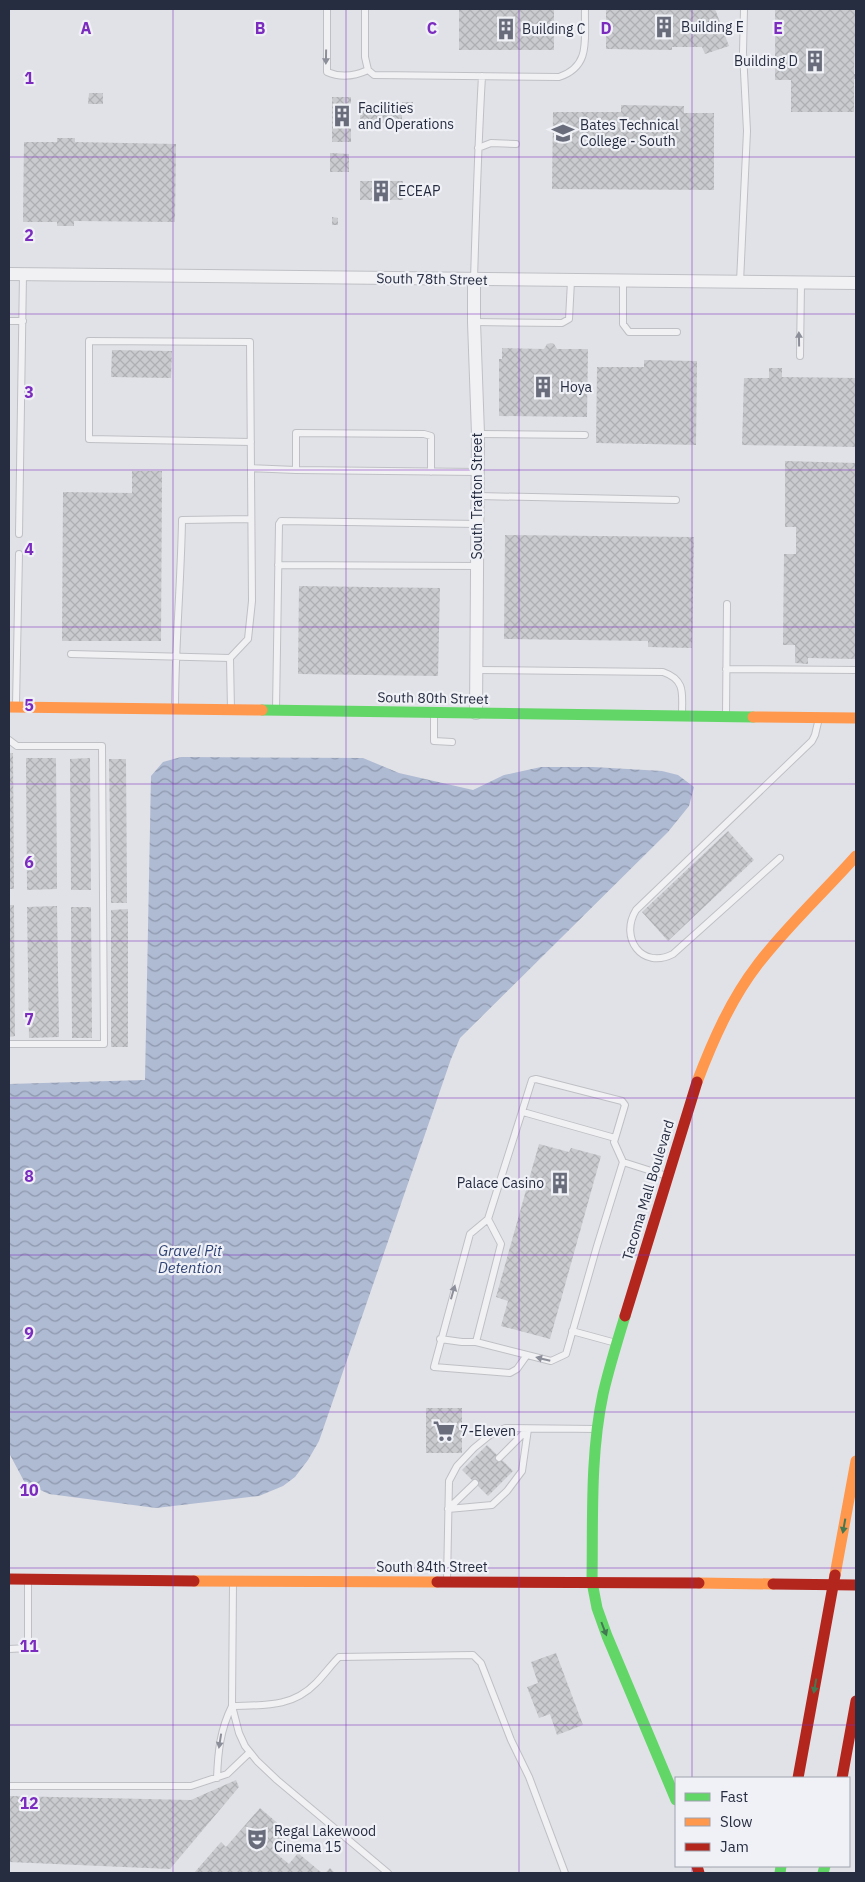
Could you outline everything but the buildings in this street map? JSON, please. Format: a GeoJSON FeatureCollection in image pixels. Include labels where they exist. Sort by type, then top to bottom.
{"type":"FeatureCollection","features":[{"type":"Feature","properties":{"kind":"main road","name":"South 80th Street"},"geometry":{"type":"LineString","coordinates":[[12,707],[856,718]]}},
{"type":"Feature","properties":{"kind":"main road","name":"Tacoma Mall Boulevard"},"geometry":{"type":"LineString","coordinates":[[675,1798],[607,1636],[597,1608],[592,1582],[593,1474],[597,1429],[603,1395],[706,1056],[732,1004],[758,964],[781,934],[840,876],[856,856]]}},
{"type":"Feature","properties":{"kind":"main road"},"geometry":{"type":"LineString","coordinates":[[798,1777],[856,1461]]}},
{"type":"Feature","properties":{"kind":"main road","name":"South 84th Street"},"geometry":{"type":"LineString","coordinates":[[9,1579],[856,1585]]}},
{"type":"Feature","properties":{"kind":"main road"},"geometry":{"type":"LineString","coordinates":[[842,1777],[856,1701]]}},
{"type":"Feature","properties":{"kind":"street","name":"South 78th Street"},"geometry":{"type":"LineString","coordinates":[[9,274],[856,284]]}},
{"type":"Feature","properties":{"kind":"street","name":"South Trafton Street"},"geometry":{"type":"LineString","coordinates":[[474,280],[478,434],[476,713]]}},
{"type":"Feature","properties":{"kind":"lane"},"geometry":{"type":"LineString","coordinates":[[327,9],[327,72],[335,75],[356,76],[368,70]]}},
{"type":"Feature","properties":{"kind":"lane"},"geometry":{"type":"LineString","coordinates":[[365,9],[364,57],[368,70],[374,75],[560,78],[571,73],[583,58],[585,9]]}},
{"type":"Feature","properties":{"kind":"lane"},"geometry":{"type":"LineString","coordinates":[[740,282],[747,131],[743,52],[744,9]]}},
{"type":"Feature","properties":{"kind":"lane"},"geometry":{"type":"LineString","coordinates":[[474,280],[482,76]]}},
{"type":"Feature","properties":{"kind":"lane"},"geometry":{"type":"LineString","coordinates":[[478,148],[491,143],[516,144]]}},
{"type":"Feature","properties":{"kind":"lane"},"geometry":{"type":"LineString","coordinates":[[19,534],[23,274]]}},
{"type":"Feature","properties":{"kind":"lane"},"geometry":{"type":"LineString","coordinates":[[474,322],[562,323],[569,319],[571,281]]}},
{"type":"Feature","properties":{"kind":"lane"},"geometry":{"type":"LineString","coordinates":[[623,281],[624,324],[629,332],[677,332]]}},
{"type":"Feature","properties":{"kind":"lane"},"geometry":{"type":"LineString","coordinates":[[800,356],[801,283]]}},
{"type":"Feature","properties":{"kind":"lane"},"geometry":{"type":"LineString","coordinates":[[9,321],[22,321]]}},
{"type":"Feature","properties":{"kind":"lane"},"geometry":{"type":"LineString","coordinates":[[231,710],[230,658],[248,639],[252,602],[251,519],[251,442],[250,342],[89,340],[89,439],[251,442]]}},
{"type":"Feature","properties":{"kind":"lane"},"geometry":{"type":"LineString","coordinates":[[296,470],[296,433],[424,434],[431,436],[431,472]]}},
{"type":"Feature","properties":{"kind":"lane"},"geometry":{"type":"LineString","coordinates":[[478,434],[585,435]]}},
{"type":"Feature","properties":{"kind":"lane"},"geometry":{"type":"LineString","coordinates":[[251,468],[478,472]]}},
{"type":"Feature","properties":{"kind":"lane"},"geometry":{"type":"LineString","coordinates":[[478,496],[676,500]]}},
{"type":"Feature","properties":{"kind":"lane"},"geometry":{"type":"LineString","coordinates":[[176,710],[176,657],[180,600],[182,520],[251,519]]}},
{"type":"Feature","properties":{"kind":"lane"},"geometry":{"type":"LineString","coordinates":[[276,711],[279,524],[281,521],[478,524]]}},
{"type":"Feature","properties":{"kind":"lane"},"geometry":{"type":"LineString","coordinates":[[12,707],[17,660],[20,554]]}},
{"type":"Feature","properties":{"kind":"lane"},"geometry":{"type":"LineString","coordinates":[[278,565],[477,566]]}},
{"type":"Feature","properties":{"kind":"lane"},"geometry":{"type":"LineString","coordinates":[[726,604],[726,716]]}},
{"type":"Feature","properties":{"kind":"lane"},"geometry":{"type":"LineString","coordinates":[[71,654],[230,658]]}},
{"type":"Feature","properties":{"kind":"lane"},"geometry":{"type":"LineString","coordinates":[[9,659],[17,660]]}},
{"type":"Feature","properties":{"kind":"lane"},"geometry":{"type":"LineString","coordinates":[[726,669],[856,670]]}},
{"type":"Feature","properties":{"kind":"lane"},"geometry":{"type":"LineString","coordinates":[[477,670],[663,672],[675,677],[681,684],[682,716]]}},
{"type":"Feature","properties":{"kind":"lane"},"geometry":{"type":"LineString","coordinates":[[434,712],[434,740],[452,742]]}},
{"type":"Feature","properties":{"kind":"lane"},"geometry":{"type":"LineString","coordinates":[[780,858],[673,954],[662,958],[654,957],[640,952],[635,947],[631,940],[630,922],[636,910],[812,740],[816,735],[819,718]]}},
{"type":"Feature","properties":{"kind":"lane"},"geometry":{"type":"LineString","coordinates":[[9,740],[17,746],[102,746],[104,1044],[9,1044]]}},
{"type":"Feature","properties":{"kind":"lane"},"geometry":{"type":"LineString","coordinates":[[440,1339],[476,1342],[551,1361],[566,1354],[623,1162],[614,1142],[625,1105],[622,1101],[536,1079],[532,1080],[488,1219],[470,1234],[440,1339],[434,1367],[510,1373],[517,1369],[527,1355]]}},
{"type":"Feature","properties":{"kind":"lane"},"geometry":{"type":"LineString","coordinates":[[523,1112],[615,1138]]}},
{"type":"Feature","properties":{"kind":"lane"},"geometry":{"type":"LineString","coordinates":[[623,1162],[668,1176]]}},
{"type":"Feature","properties":{"kind":"lane"},"geometry":{"type":"LineString","coordinates":[[476,1342],[501,1244],[488,1219]]}},
{"type":"Feature","properties":{"kind":"lane"},"geometry":{"type":"LineString","coordinates":[[572,1331],[618,1343]]}},
{"type":"Feature","properties":{"kind":"lane"},"geometry":{"type":"LineString","coordinates":[[446,1582],[449,1481],[457,1466],[474,1448],[490,1435],[505,1428],[597,1429]]}},
{"type":"Feature","properties":{"kind":"lane"},"geometry":{"type":"LineString","coordinates":[[500,1458],[528,1429]]}},
{"type":"Feature","properties":{"kind":"lane"},"geometry":{"type":"LineString","coordinates":[[448,1509],[492,1505],[507,1492],[522,1471],[528,1429]]}},
{"type":"Feature","properties":{"kind":"lane"},"geometry":{"type":"LineString","coordinates":[[448,1509],[475,1483]]}},
{"type":"Feature","properties":{"kind":"lane"},"geometry":{"type":"LineString","coordinates":[[9,1649],[28,1648],[28,1579]]}},
{"type":"Feature","properties":{"kind":"lane"},"geometry":{"type":"LineString","coordinates":[[233,1582],[232,1706],[239,1733],[250,1753],[286,1788],[388,1873]]}},
{"type":"Feature","properties":{"kind":"lane"},"geometry":{"type":"LineString","coordinates":[[232,1706],[273,1705],[291,1701],[316,1683],[339,1657],[473,1655],[481,1663],[511,1740],[530,1777],[565,1873]]}},
{"type":"Feature","properties":{"kind":"lane"},"geometry":{"type":"LineString","coordinates":[[217,1778],[219,1739],[224,1721],[232,1706]]}},
{"type":"Feature","properties":{"kind":"lane"},"geometry":{"type":"LineString","coordinates":[[9,1786],[191,1786],[227,1774],[250,1753]]}},
{"type":"Feature","properties":{"kind":"water","name":"Gravel Pit Detention"},"geometry":{"type":"Polygon","coordinates":[[[181,757],[363,758],[399,773],[473,790],[504,775],[541,767],[593,767],[662,771],[678,775],[694,787],[689,806],[668,832],[460,1038],[451,1059],[319,1441],[308,1460],[295,1477],[283,1486],[259,1496],[156,1508],[49,1494],[25,1483],[9,1453],[9,1084],[145,1080],[151,776],[163,762],[181,757]]]}},
{"type":"Feature","properties":{"kind":"traffic: fast"},"geometry":{"type":"LineString","coordinates":[[262,710],[753,717]]}},
{"type":"Feature","properties":{"kind":"traffic: fast"},"geometry":{"type":"LineString","coordinates":[[592,1582],[593,1488],[596,1440],[603,1394],[625,1316]]}},
{"type":"Feature","properties":{"kind":"traffic: fast"},"geometry":{"type":"LineString","coordinates":[[592,1582],[597,1608],[607,1636],[675,1798]]}},
{"type":"Feature","properties":{"kind":"traffic: fast"},"geometry":{"type":"LineString","coordinates":[[780,1873],[781,1867]]}},
{"type":"Feature","properties":{"kind":"traffic: fast"},"geometry":{"type":"LineString","coordinates":[[823,1873],[825,1867]]}},
{"type":"Feature","properties":{"kind":"traffic: slow"},"geometry":{"type":"LineString","coordinates":[[9,707],[262,710]]}},
{"type":"Feature","properties":{"kind":"traffic: slow"},"geometry":{"type":"LineString","coordinates":[[753,717],[856,718]]}},
{"type":"Feature","properties":{"kind":"traffic: slow"},"geometry":{"type":"LineString","coordinates":[[697,1082],[723,1020],[748,977],[781,936],[856,856]]}},
{"type":"Feature","properties":{"kind":"traffic: slow"},"geometry":{"type":"LineString","coordinates":[[835,1575],[856,1461]]}},
{"type":"Feature","properties":{"kind":"traffic: slow"},"geometry":{"type":"LineString","coordinates":[[194,1581],[437,1582]]}},
{"type":"Feature","properties":{"kind":"traffic: slow"},"geometry":{"type":"LineString","coordinates":[[699,1583],[773,1584]]}},
{"type":"Feature","properties":{"kind":"traffic: jam"},"geometry":{"type":"LineString","coordinates":[[625,1316],[697,1082]]}},
{"type":"Feature","properties":{"kind":"traffic: jam"},"geometry":{"type":"LineString","coordinates":[[798,1777],[835,1575]]}},
{"type":"Feature","properties":{"kind":"traffic: jam"},"geometry":{"type":"LineString","coordinates":[[9,1579],[194,1581]]}},
{"type":"Feature","properties":{"kind":"traffic: jam"},"geometry":{"type":"LineString","coordinates":[[437,1582],[699,1583]]}},
{"type":"Feature","properties":{"kind":"traffic: jam"},"geometry":{"type":"LineString","coordinates":[[773,1584],[856,1585]]}},
{"type":"Feature","properties":{"kind":"traffic: jam"},"geometry":{"type":"LineString","coordinates":[[842,1777],[856,1701]]}},
{"type":"Feature","properties":{"kind":"traffic: jam"},"geometry":{"type":"LineString","coordinates":[[697,1867],[699,1873]]}},
{"type":"Feature","properties":{"kind":"place","name":"Building E"},"geometry":{"type":"Point","coordinates":[664,27]}},
{"type":"Feature","properties":{"kind":"place","name":"Building C"},"geometry":{"type":"Point","coordinates":[506,29]}},
{"type":"Feature","properties":{"kind":"place","name":"Building D"},"geometry":{"type":"Point","coordinates":[815,61]}},
{"type":"Feature","properties":{"kind":"place","name":"Facilities and Operations"},"geometry":{"type":"Point","coordinates":[342,116]}},
{"type":"Feature","properties":{"kind":"place","name":"Bates Technical College - South"},"geometry":{"type":"Point","coordinates":[563,133]}},
{"type":"Feature","properties":{"kind":"place","name":"ECEAP"},"geometry":{"type":"Point","coordinates":[381,191]}},
{"type":"Feature","properties":{"kind":"place","name":"Hoya"},"geometry":{"type":"Point","coordinates":[543,387]}},
{"type":"Feature","properties":{"kind":"place","name":"Palace Casino"},"geometry":{"type":"Point","coordinates":[560,1183]}},
{"type":"Feature","properties":{"kind":"place","name":"7-Eleven"},"geometry":{"type":"Point","coordinates":[444,1431]}},
{"type":"Feature","properties":{"kind":"place","name":"Regal Lakewood Cinema 15"},"geometry":{"type":"Point","coordinates":[257,1839]}}]}
